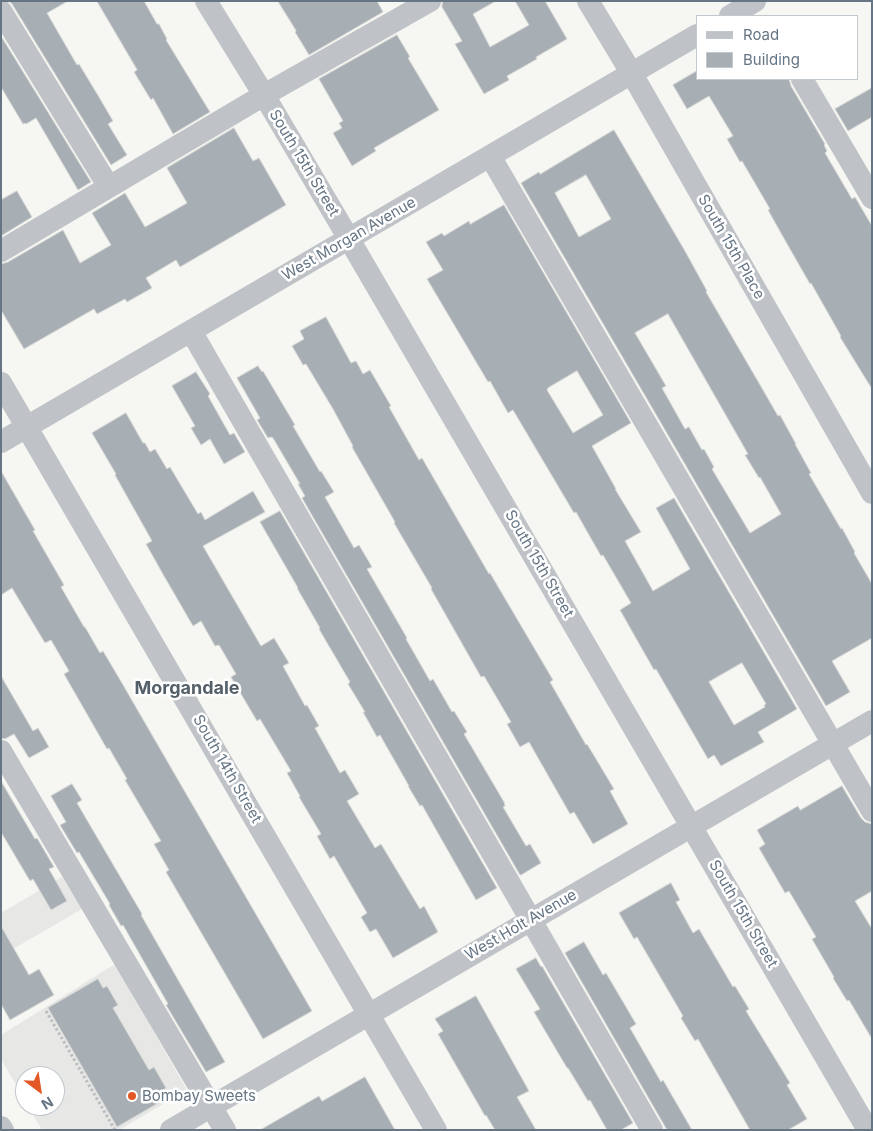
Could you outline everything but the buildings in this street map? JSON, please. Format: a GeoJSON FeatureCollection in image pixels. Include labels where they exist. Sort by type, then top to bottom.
{"type":"FeatureCollection","features":[{"type":"Feature","properties":{"kind":"street","name":"South 15th Street"},"geometry":{"type":"LineString","coordinates":[[206,1],[349,239],[868,1130]]}},
{"type":"Feature","properties":{"kind":"street"},"geometry":{"type":"LineString","coordinates":[[1,251],[264,95],[407,7],[430,1]]}},
{"type":"Feature","properties":{"kind":"street","name":"South 15th Place"},"geometry":{"type":"LineString","coordinates":[[588,1],[632,74],[872,493]]}},
{"type":"Feature","properties":{"kind":"street"},"geometry":{"type":"LineString","coordinates":[[732,15],[756,1],[765,15]]}},
{"type":"Feature","properties":{"kind":"street"},"geometry":{"type":"LineString","coordinates":[[1,11],[109,187]]}},
{"type":"Feature","properties":{"kind":"street","name":"West Morgan Avenue"},"geometry":{"type":"LineString","coordinates":[[1,442],[696,36]]}},
{"type":"Feature","properties":{"kind":"street"},"geometry":{"type":"LineString","coordinates":[[803,80],[872,198]]}},
{"type":"Feature","properties":{"kind":"street"},"geometry":{"type":"LineString","coordinates":[[490,156],[872,811]]}},
{"type":"Feature","properties":{"kind":"street"},"geometry":{"type":"LineString","coordinates":[[191,331],[652,1130]]}},
{"type":"Feature","properties":{"kind":"street","name":"South 14th Street"},"geometry":{"type":"LineString","coordinates":[[1,383],[436,1130]]}},
{"type":"Feature","properties":{"kind":"street","name":"West Holt Avenue"},"geometry":{"type":"LineString","coordinates":[[171,1130],[872,721]]}},
{"type":"Feature","properties":{"kind":"street"},"geometry":{"type":"LineString","coordinates":[[1,750],[225,1130]]}},
{"type":"Feature","properties":{"kind":"path"},"geometry":{"type":"LineString","coordinates":[[46,1011],[115,1130]]}},
{"type":"Feature","properties":{"kind":"shaded area"},"geometry":{"type":"Polygon","coordinates":[[[62,877],[82,909],[1,956],[1,913],[62,877]]]}},
{"type":"Feature","properties":{"kind":"shaded area"},"geometry":{"type":"Polygon","coordinates":[[[115,964],[187,1090],[119,1130],[42,1130],[34,1116],[65,1116],[65,1066],[15,1066],[15,1083],[1,1059],[1,1035],[115,964]]]}},
{"type":"Feature","properties":{"kind":"place","name":"Bombay Sweets"},"geometry":{"type":"Point","coordinates":[132,1096]}},
{"type":"Feature","properties":{"kind":"district","name":"Morgandale"},"geometry":{"type":"Point","coordinates":[187,689]}}]}
